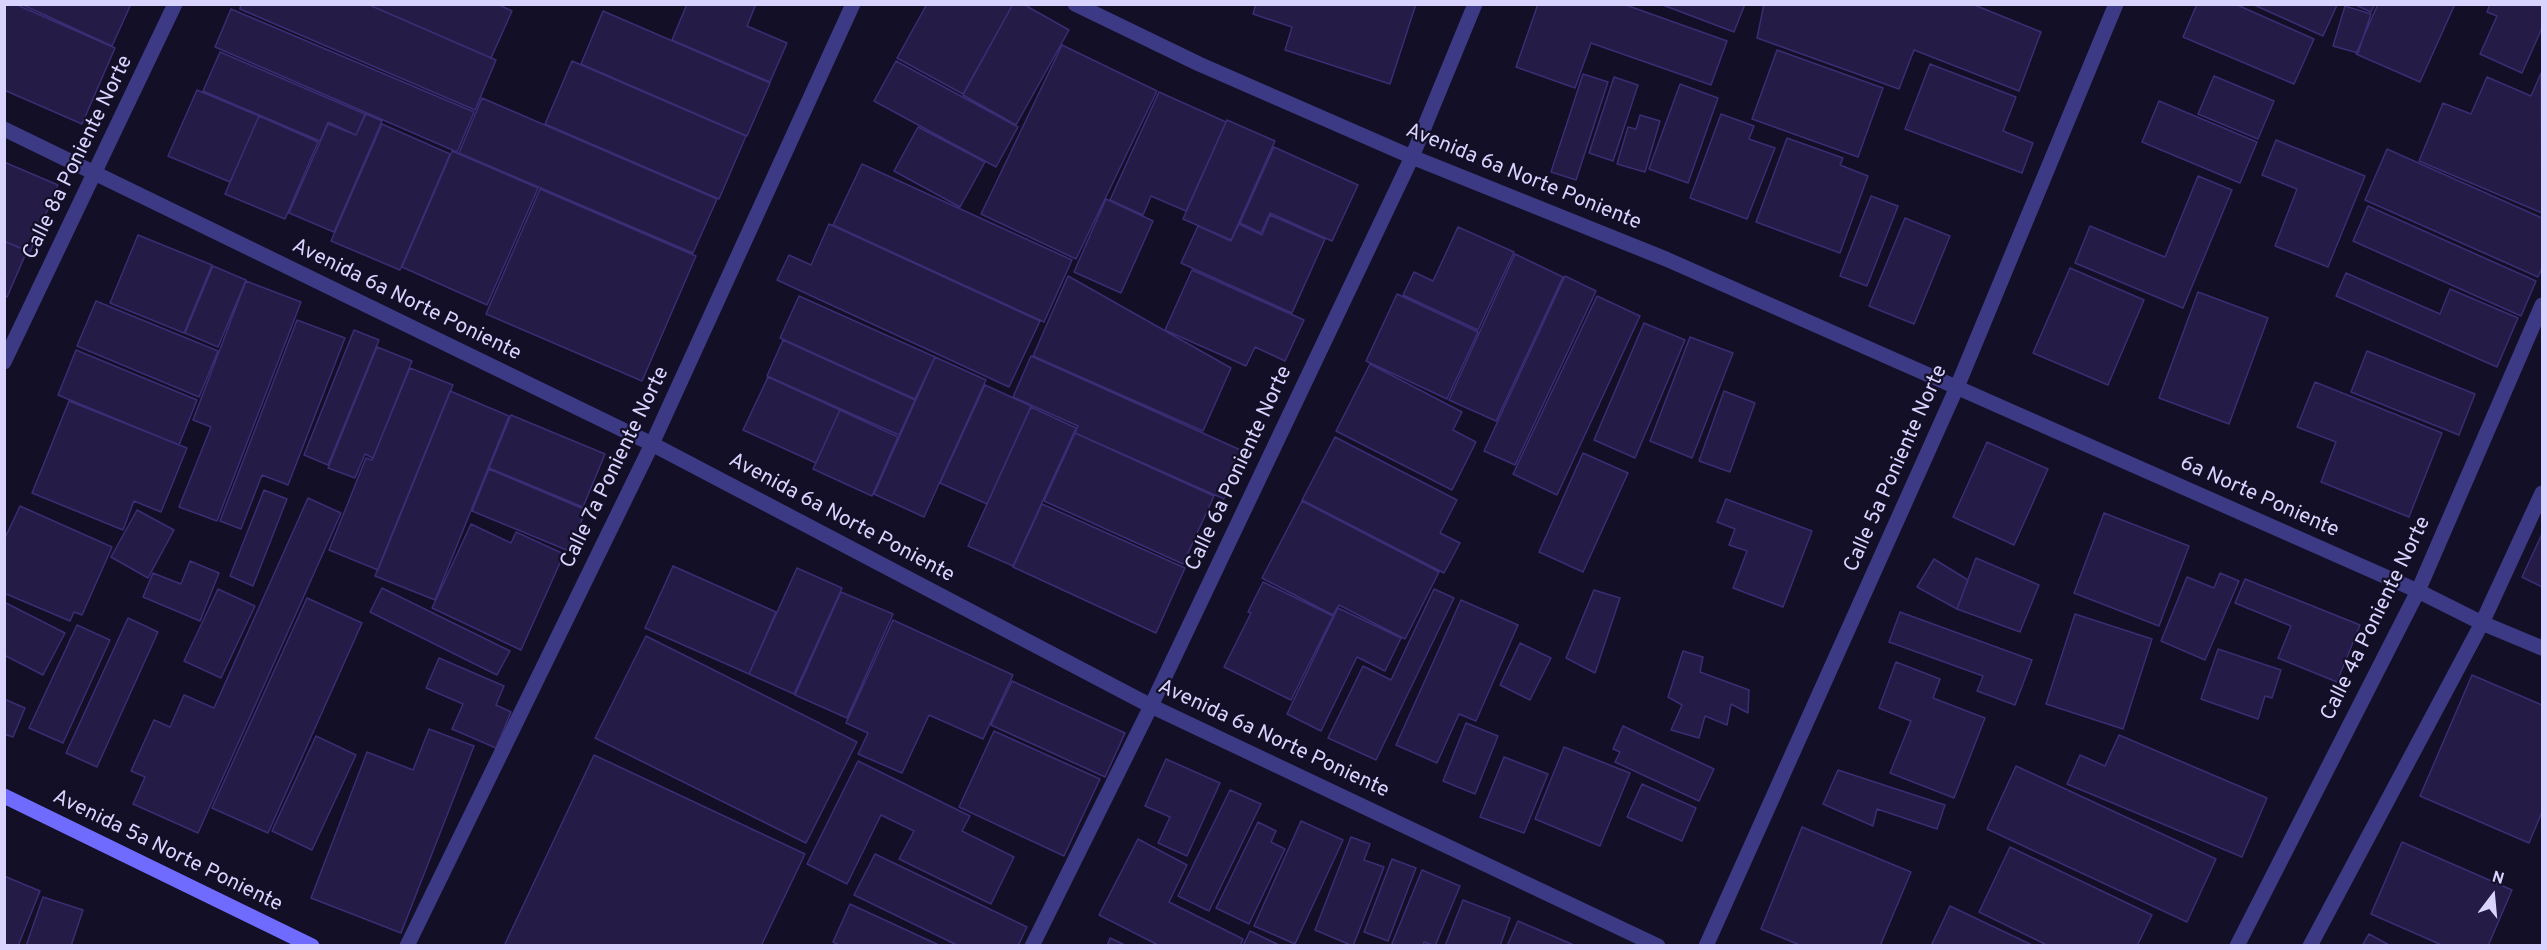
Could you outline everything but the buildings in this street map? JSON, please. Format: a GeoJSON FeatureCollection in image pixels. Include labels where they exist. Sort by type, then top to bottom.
{"type":"FeatureCollection","features":[{"type":"Feature","properties":{"kind":"main road","name":"Avenida 5a Norte Poniente"},"geometry":{"type":"LineString","coordinates":[[4,796],[312,945]]}},
{"type":"Feature","properties":{"kind":"street","name":"Calle 8a Poniente Norte"},"geometry":{"type":"LineString","coordinates":[[4,362],[175,4]]}},
{"type":"Feature","properties":{"kind":"street","name":"Calle 7a Poniente Norte"},"geometry":{"type":"LineString","coordinates":[[407,945],[652,444],[853,4]]}},
{"type":"Feature","properties":{"kind":"street","name":"Avenida 6a Norte Poniente"},"geometry":{"type":"LineString","coordinates":[[1075,4],[1199,64],[1412,156],[1666,259],[1957,387]]}},
{"type":"Feature","properties":{"kind":"street","name":"Calle 6a Poniente Norte"},"geometry":{"type":"LineString","coordinates":[[1032,945],[1151,706],[1412,156],[1475,4]]}},
{"type":"Feature","properties":{"kind":"street","name":"Calle 5a Poniente Norte"},"geometry":{"type":"LineString","coordinates":[[1706,945],[1957,387],[2116,4]]}},
{"type":"Feature","properties":{"kind":"street","name":"Avenida 6a Norte Poniente"},"geometry":{"type":"LineString","coordinates":[[4,129],[652,444],[1151,706],[1658,945]]}},
{"type":"Feature","properties":{"kind":"street","name":"Calle 4a Poniente Norte"},"geometry":{"type":"LineString","coordinates":[[2237,945],[2418,591],[2542,304]]}},
{"type":"Feature","properties":{"kind":"street","name":"6a Norte Poniente"},"geometry":{"type":"LineString","coordinates":[[1957,387],[2542,648]]}},
{"type":"Feature","properties":{"kind":"street"},"geometry":{"type":"LineString","coordinates":[[2310,945],[2482,623],[2542,493]]}}]}
